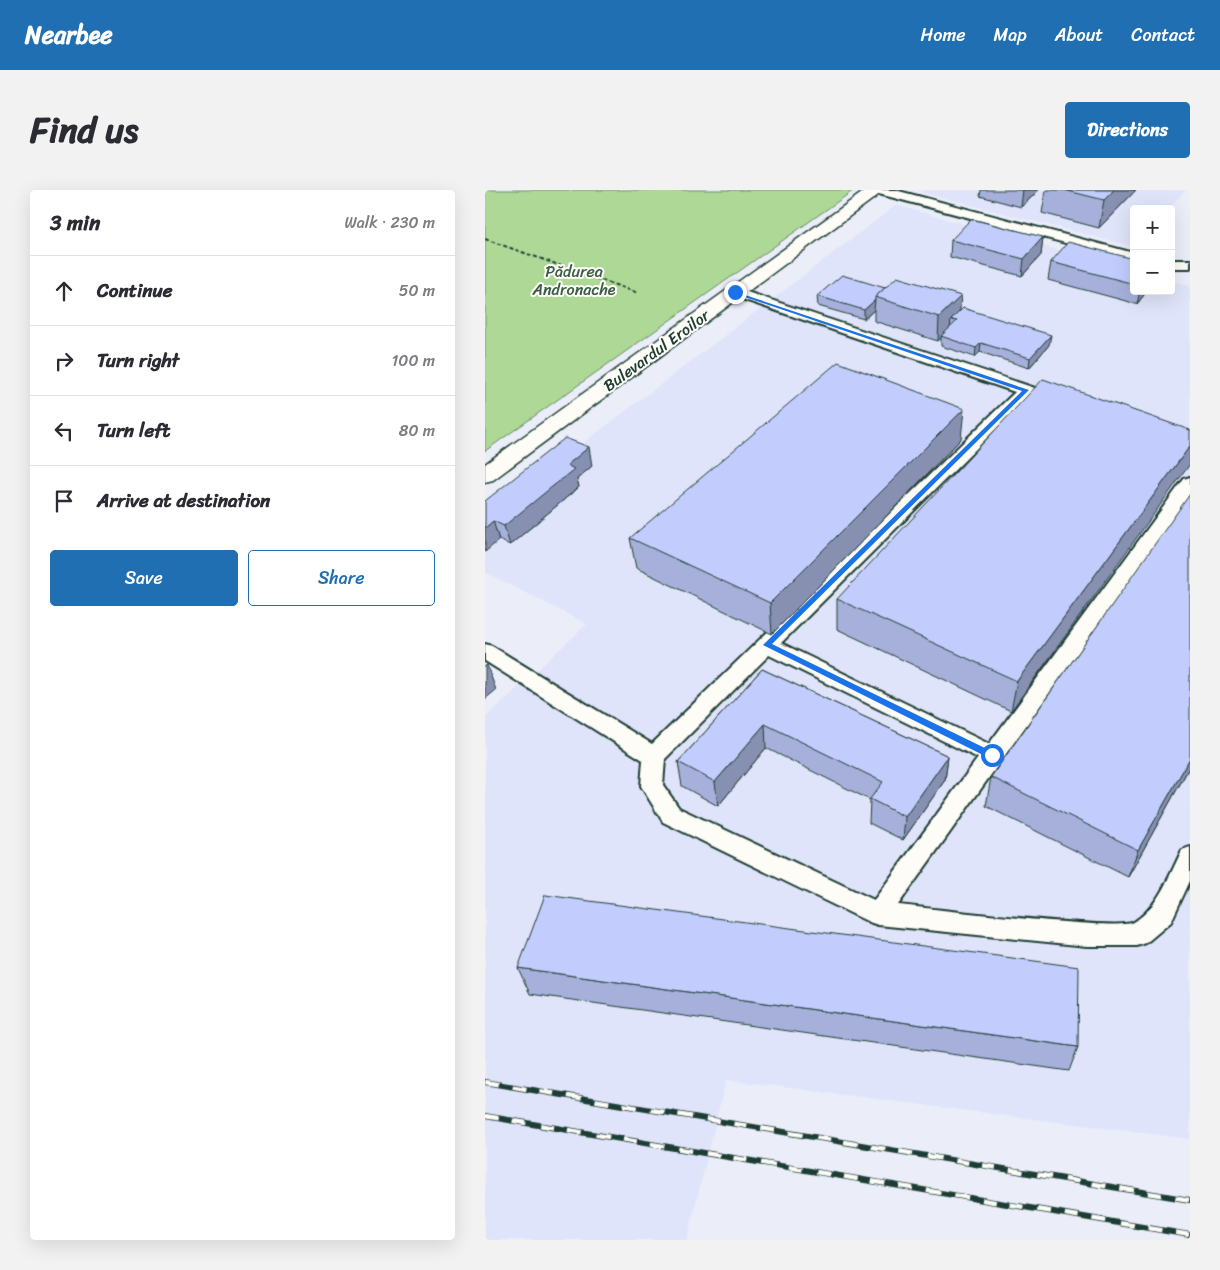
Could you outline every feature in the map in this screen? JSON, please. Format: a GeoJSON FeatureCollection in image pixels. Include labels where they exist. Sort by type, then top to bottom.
{"type":"FeatureCollection","features":[{"type":"Feature","properties":{"kind":"main road","name":"Bulevardul Eroilor"},"geometry":{"type":"LineString","coordinates":[[485,475],[878,190]]}},
{"type":"Feature","properties":{"kind":"lane"},"geometry":{"type":"LineString","coordinates":[[878,190],[1130,256]]}},
{"type":"Feature","properties":{"kind":"lane"},"geometry":{"type":"LineString","coordinates":[[1175,264],[1190,264]]}},
{"type":"Feature","properties":{"kind":"lane"},"geometry":{"type":"LineString","coordinates":[[735,292],[1054,399]]}},
{"type":"Feature","properties":{"kind":"lane"},"geometry":{"type":"LineString","coordinates":[[1026,390],[654,756],[652,786],[671,815],[878,914],[1087,935],[1137,935],[1161,914],[1190,857]]}},
{"type":"Feature","properties":{"kind":"lane"},"geometry":{"type":"LineString","coordinates":[[878,914],[1190,483]]}},
{"type":"Feature","properties":{"kind":"lane"},"geometry":{"type":"LineString","coordinates":[[767,645],[992,755]]}},
{"type":"Feature","properties":{"kind":"lane"},"geometry":{"type":"LineString","coordinates":[[485,652],[654,756]]}},
{"type":"Feature","properties":{"kind":"path"},"geometry":{"type":"LineString","coordinates":[[485,239],[639,293]]}},
{"type":"Feature","properties":{"kind":"shaded area"},"geometry":{"type":"Polygon","coordinates":[[[923,190],[1185,190],[1172,205],[1130,205],[1130,246],[920,192],[923,190]]]}},
{"type":"Feature","properties":{"kind":"shaded area"},"geometry":{"type":"Polygon","coordinates":[[[896,205],[1130,270],[1130,295],[1175,295],[1175,282],[1190,286],[1190,1139],[726,1080],[687,1240],[485,1240],[485,718],[587,624],[485,572],[485,518],[896,205]]]}},
{"type":"Feature","properties":{"kind":"green space","name":"Pădurea Andronache"},"geometry":{"type":"Polygon","coordinates":[[[485,190],[854,190],[485,451],[485,190]]]}},
{"type":"Feature","properties":{"kind":"building"},"geometry":{"type":"Polygon","coordinates":[[[1064,190],[1114,190],[1104,200],[1064,190]]]}},
{"type":"Feature","properties":{"kind":"building"},"geometry":{"type":"Polygon","coordinates":[[[971,219],[1043,237],[1024,259],[951,240],[971,219]]]}},
{"type":"Feature","properties":{"kind":"building"},"geometry":{"type":"Polygon","coordinates":[[[1068,242],[1130,258],[1130,283],[1051,262],[1068,242]]]}},
{"type":"Feature","properties":{"kind":"building"},"geometry":{"type":"Polygon","coordinates":[[[842,275],[885,288],[864,310],[817,296],[842,275]]]}},
{"type":"Feature","properties":{"kind":"building"},"geometry":{"type":"Polygon","coordinates":[[[897,277],[961,296],[939,317],[875,297],[897,277]]]}},
{"type":"Feature","properties":{"kind":"building"},"geometry":{"type":"Polygon","coordinates":[[[963,308],[1051,335],[1030,358],[981,343],[976,348],[941,336],[957,321],[951,320],[963,308]]]}},
{"type":"Feature","properties":{"kind":"building"},"geometry":{"type":"Polygon","coordinates":[[[838,362],[964,409],[770,603],[630,538],[838,362]]]}},
{"type":"Feature","properties":{"kind":"building"},"geometry":{"type":"Polygon","coordinates":[[[1043,379],[1190,430],[1190,446],[1017,681],[837,599],[1043,379]]]}},
{"type":"Feature","properties":{"kind":"building"},"geometry":{"type":"Polygon","coordinates":[[[565,438],[589,447],[567,465],[574,469],[504,526],[493,521],[485,528],[485,501],[565,438]]]}},
{"type":"Feature","properties":{"kind":"building"},"geometry":{"type":"Polygon","coordinates":[[[1190,494],[1190,758],[1138,850],[991,777],[1190,494]]]}},
{"type":"Feature","properties":{"kind":"building"},"geometry":{"type":"Polygon","coordinates":[[[762,669],[948,756],[905,817],[870,799],[883,782],[765,724],[715,782],[678,762],[762,669]]]}},
{"type":"Feature","properties":{"kind":"building"},"geometry":{"type":"Polygon","coordinates":[[[545,895],[1079,967],[1078,1047],[518,968],[545,895]]]}},
{"type":"Feature","properties":{"kind":"railway"},"geometry":{"type":"LineString","coordinates":[[485,1082],[1190,1200]]}},
{"type":"Feature","properties":{"kind":"railway"},"geometry":{"type":"LineString","coordinates":[[485,1116],[1190,1235]]}},
{"type":"Feature","properties":{"kind":"route"},"geometry":{"type":"LineString","coordinates":[[735,292],[1026,390],[767,645],[992,755]]}}]}
